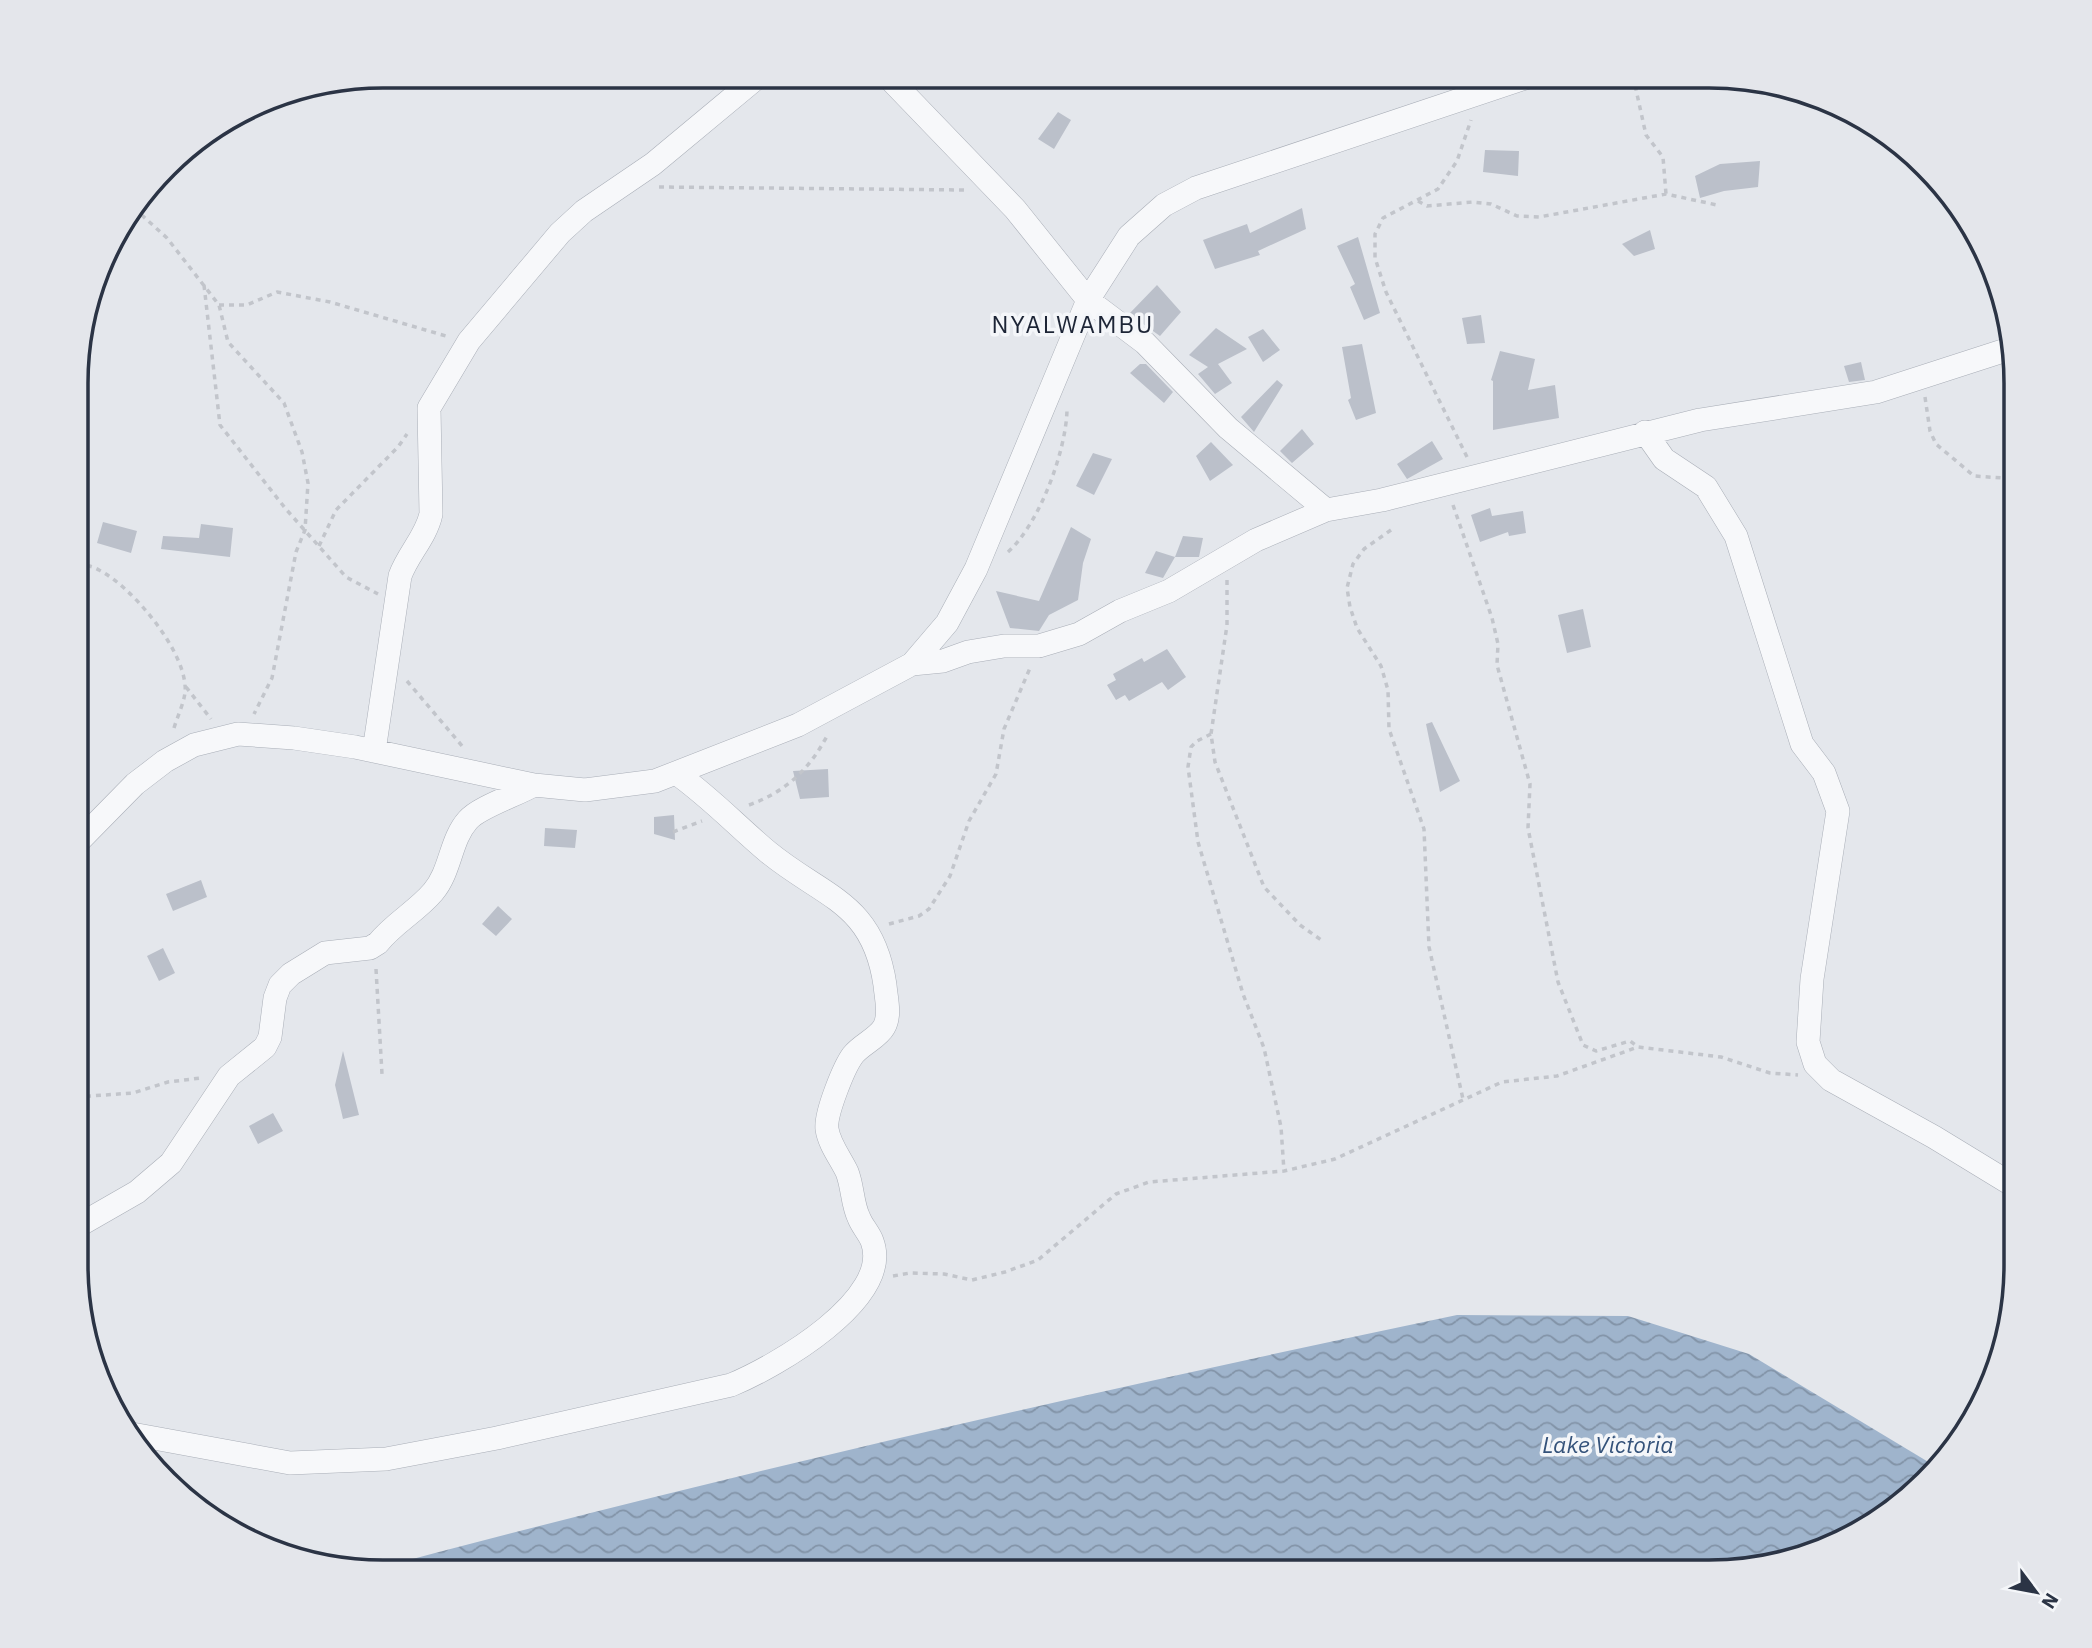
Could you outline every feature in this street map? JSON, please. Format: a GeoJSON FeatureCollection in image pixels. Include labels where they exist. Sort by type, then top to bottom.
{"type":"FeatureCollection","features":[{"type":"Feature","properties":{"kind":"street"},"geometry":{"type":"LineString","coordinates":[[374,751],[395,602],[407,558],[428,528],[431,514],[429,408],[469,341],[560,233],[584,211],[653,164],[744,88]]}},
{"type":"Feature","properties":{"kind":"street"},"geometry":{"type":"LineString","coordinates":[[898,88],[995,189],[1088,300],[1145,344],[1228,428],[1326,510]]}},
{"type":"Feature","properties":{"kind":"street"},"geometry":{"type":"LineString","coordinates":[[88,832],[135,783],[165,761],[194,745],[233,735],[294,738],[374,751],[534,785],[585,790],[655,781],[798,725],[912,664],[947,623],[976,569],[1088,300],[1129,236],[1164,205],[1196,188],[1496,88]]}},
{"type":"Feature","properties":{"kind":"street"},"geometry":{"type":"LineString","coordinates":[[912,664],[943,661],[968,652],[1004,646],[1039,646],[1079,634],[1120,611],[1169,591],[1224,557],[1326,510],[1700,420],[1876,392],[2003,351]]}},
{"type":"Feature","properties":{"kind":"street"},"geometry":{"type":"LineString","coordinates":[[1645,432],[1664,459],[1706,487],[1735,536],[1802,744],[1824,773],[1838,811],[1816,937],[1808,1042],[1815,1063],[1828,1077],[2004,1180]]}},
{"type":"Feature","properties":{"kind":"street"},"geometry":{"type":"LineString","coordinates":[[141,1436],[290,1462],[386,1460],[498,1438],[629,1407],[684,1398],[731,1385],[766,1371],[798,1350],[836,1318],[872,1280],[875,1266],[873,1242],[858,1216],[848,1174],[827,1129],[828,1113],[853,1055],[882,1030],[888,1020],[882,966],[867,931],[850,908],[772,855],[676,773]]}},
{"type":"Feature","properties":{"kind":"street"},"geometry":{"type":"LineString","coordinates":[[88,1220],[137,1192],[171,1164],[229,1076],[265,1047],[270,1037],[275,998],[281,985],[291,974],[325,953],[370,948],[378,943],[442,881],[458,835],[468,820],[482,808],[505,801],[534,785]]}},
{"type":"Feature","properties":{"kind":"path"},"geometry":{"type":"LineString","coordinates":[[1636,88],[1646,135],[1663,157],[1666,194]]}},
{"type":"Feature","properties":{"kind":"path"},"geometry":{"type":"LineString","coordinates":[[1474,475],[1449,418],[1386,292],[1375,258],[1375,234],[1383,218],[1438,189],[1449,176],[1479,94]]}},
{"type":"Feature","properties":{"kind":"path"},"geometry":{"type":"LineString","coordinates":[[622,185],[800,190],[995,189]]}},
{"type":"Feature","properties":{"kind":"path"},"geometry":{"type":"LineString","coordinates":[[1418,201],[1427,206],[1482,203],[1517,216],[1539,217],[1666,194],[1717,205]]}},
{"type":"Feature","properties":{"kind":"path"},"geometry":{"type":"LineString","coordinates":[[88,566],[98,569],[128,593],[162,631],[182,669],[186,688],[198,705],[233,735],[263,700],[272,678],[296,552],[305,530],[308,483],[293,425],[284,403],[228,342],[219,305],[203,282],[167,238],[140,214]]}},
{"type":"Feature","properties":{"kind":"path"},"geometry":{"type":"LineString","coordinates":[[203,282],[220,425],[346,577],[395,602]]}},
{"type":"Feature","properties":{"kind":"path"},"geometry":{"type":"LineString","coordinates":[[219,305],[247,305],[277,292],[330,302],[424,331],[469,341]]}},
{"type":"Feature","properties":{"kind":"path"},"geometry":{"type":"LineString","coordinates":[[1920,378],[1936,444],[1974,476],[2004,478]]}},
{"type":"Feature","properties":{"kind":"path"},"geometry":{"type":"LineString","coordinates":[[319,546],[336,510],[398,447],[429,408]]}},
{"type":"Feature","properties":{"kind":"path"},"geometry":{"type":"LineString","coordinates":[[1446,482],[1492,618],[1498,644],[1497,665],[1530,784],[1528,828],[1558,982],[1583,1045],[1596,1051],[1630,1041],[1638,1047]]}},
{"type":"Feature","properties":{"kind":"path"},"geometry":{"type":"LineString","coordinates":[[1391,530],[1364,549],[1353,564],[1347,587],[1357,628],[1381,666],[1388,690],[1389,729],[1424,829],[1429,947],[1463,1099]]}},
{"type":"Feature","properties":{"kind":"path"},"geometry":{"type":"LineString","coordinates":[[1224,557],[1228,590],[1227,625],[1211,734],[1215,762],[1264,887],[1286,912],[1324,942]]}},
{"type":"Feature","properties":{"kind":"path"},"geometry":{"type":"LineString","coordinates":[[867,931],[919,916],[929,909],[950,876],[969,821],[996,774],[1004,729],[1039,646]]}},
{"type":"Feature","properties":{"kind":"path"},"geometry":{"type":"LineString","coordinates":[[386,665],[426,701],[446,730],[466,749]]}},
{"type":"Feature","properties":{"kind":"path"},"geometry":{"type":"LineString","coordinates":[[165,761],[186,688]]}},
{"type":"Feature","properties":{"kind":"path"},"geometry":{"type":"LineString","coordinates":[[673,832],[764,800],[796,778],[818,753],[845,700]]}},
{"type":"Feature","properties":{"kind":"path"},"geometry":{"type":"LineString","coordinates":[[1211,734],[1191,747],[1188,767],[1198,842],[1243,994],[1264,1048],[1281,1127],[1284,1171]]}},
{"type":"Feature","properties":{"kind":"path"},"geometry":{"type":"LineString","coordinates":[[378,943],[376,963],[382,1074]]}},
{"type":"Feature","properties":{"kind":"path"},"geometry":{"type":"LineString","coordinates":[[872,1280],[910,1273],[972,1280],[1005,1272],[1038,1260],[1116,1194],[1149,1182],[1284,1171],[1335,1159],[1502,1082],[1557,1076],[1638,1047],[1721,1057],[1770,1073],[1828,1077]]}},
{"type":"Feature","properties":{"kind":"path"},"geometry":{"type":"LineString","coordinates":[[88,1096],[133,1093],[168,1082],[229,1076]]}},
{"type":"Feature","properties":{"kind":"water","name":"Lake Victoria"},"geometry":{"type":"Polygon","coordinates":[[[1457,1315],[1628,1316],[1749,1354],[1929,1462],[1889,1500],[1840,1530],[1805,1545],[1767,1555],[1729,1560],[409,1560],[772,1468],[1182,1374],[1457,1315]]]}},
{"type":"Feature","properties":{"kind":"building"},"geometry":{"type":"Polygon","coordinates":[[[1058,112],[1071,120],[1054,149],[1038,139],[1058,112]]]}},
{"type":"Feature","properties":{"kind":"building"},"geometry":{"type":"Polygon","coordinates":[[[1485,150],[1519,151],[1518,176],[1483,172],[1485,150]]]}},
{"type":"Feature","properties":{"kind":"building"},"geometry":{"type":"Polygon","coordinates":[[[1760,161],[1758,187],[1724,191],[1700,198],[1695,176],[1720,164],[1760,161]]]}},
{"type":"Feature","properties":{"kind":"building"},"geometry":{"type":"Polygon","coordinates":[[[1302,208],[1306,229],[1258,251],[1260,255],[1215,269],[1203,240],[1247,224],[1250,233],[1302,208]]]}},
{"type":"Feature","properties":{"kind":"building"},"geometry":{"type":"Polygon","coordinates":[[[1650,230],[1655,249],[1634,256],[1622,244],[1650,230]]]}},
{"type":"Feature","properties":{"kind":"building"},"geometry":{"type":"Polygon","coordinates":[[[1358,237],[1380,313],[1364,320],[1350,287],[1355,284],[1337,246],[1358,237]]]}},
{"type":"Feature","properties":{"kind":"building"},"geometry":{"type":"Polygon","coordinates":[[[1157,285],[1181,312],[1160,336],[1129,314],[1157,285]]]}},
{"type":"Feature","properties":{"kind":"building"},"geometry":{"type":"Polygon","coordinates":[[[1481,315],[1485,343],[1467,344],[1462,318],[1481,315]]]}},
{"type":"Feature","properties":{"kind":"building"},"geometry":{"type":"Polygon","coordinates":[[[1216,328],[1247,349],[1218,364],[1232,383],[1215,394],[1198,374],[1208,367],[1189,355],[1216,328]]]}},
{"type":"Feature","properties":{"kind":"building"},"geometry":{"type":"Polygon","coordinates":[[[1263,329],[1280,350],[1263,362],[1248,337],[1263,329]]]}},
{"type":"Feature","properties":{"kind":"building"},"geometry":{"type":"Polygon","coordinates":[[[1362,344],[1376,413],[1356,420],[1348,400],[1351,398],[1342,347],[1362,344]]]}},
{"type":"Feature","properties":{"kind":"building"},"geometry":{"type":"Polygon","coordinates":[[[1500,351],[1535,359],[1528,390],[1555,385],[1559,418],[1493,430],[1491,380],[1500,351]]]}},
{"type":"Feature","properties":{"kind":"building"},"geometry":{"type":"Polygon","coordinates":[[[1861,362],[1865,380],[1849,382],[1844,366],[1861,362]]]}},
{"type":"Feature","properties":{"kind":"building"},"geometry":{"type":"Polygon","coordinates":[[[1140,364],[1146,364],[1173,392],[1164,403],[1130,373],[1140,364]]]}},
{"type":"Feature","properties":{"kind":"building"},"geometry":{"type":"Polygon","coordinates":[[[1277,380],[1283,385],[1254,432],[1241,417],[1277,380]]]}},
{"type":"Feature","properties":{"kind":"building"},"geometry":{"type":"Polygon","coordinates":[[[1302,429],[1314,444],[1292,463],[1280,451],[1302,429]]]}},
{"type":"Feature","properties":{"kind":"building"},"geometry":{"type":"Polygon","coordinates":[[[1432,441],[1443,459],[1407,479],[1397,464],[1432,441]]]}},
{"type":"Feature","properties":{"kind":"building"},"geometry":{"type":"Polygon","coordinates":[[[1211,442],[1233,465],[1210,481],[1196,456],[1211,442]]]}},
{"type":"Feature","properties":{"kind":"building"},"geometry":{"type":"Polygon","coordinates":[[[1093,453],[1112,459],[1094,495],[1076,486],[1093,453]]]}},
{"type":"Feature","properties":{"kind":"building"},"geometry":{"type":"Polygon","coordinates":[[[1490,508],[1492,516],[1523,511],[1526,533],[1509,536],[1508,532],[1480,542],[1471,515],[1490,508]]]}},
{"type":"Feature","properties":{"kind":"building"},"geometry":{"type":"Polygon","coordinates":[[[103,522],[137,531],[131,553],[97,543],[103,522]]]}},
{"type":"Feature","properties":{"kind":"building"},"geometry":{"type":"Polygon","coordinates":[[[201,524],[233,528],[230,557],[161,549],[163,536],[199,538],[201,524]]]}},
{"type":"Feature","properties":{"kind":"building"},"geometry":{"type":"Polygon","coordinates":[[[1071,527],[1091,539],[1083,563],[1078,600],[1049,615],[1039,631],[1010,628],[996,591],[1039,601],[1071,527]]]}},
{"type":"Feature","properties":{"kind":"building"},"geometry":{"type":"Polygon","coordinates":[[[1183,536],[1203,538],[1199,557],[1175,557],[1183,536]]]}},
{"type":"Feature","properties":{"kind":"building"},"geometry":{"type":"Polygon","coordinates":[[[1156,551],[1175,557],[1163,578],[1145,573],[1156,551]]]}},
{"type":"Feature","properties":{"kind":"building"},"geometry":{"type":"Polygon","coordinates":[[[1583,609],[1591,647],[1567,653],[1558,615],[1583,609]]]}},
{"type":"Feature","properties":{"kind":"building"},"geometry":{"type":"Polygon","coordinates":[[[1167,649],[1186,677],[1168,690],[1162,682],[1129,701],[1125,695],[1116,700],[1107,685],[1116,680],[1113,674],[1142,658],[1144,662],[1167,649]]]}},
{"type":"Feature","properties":{"kind":"building"},"geometry":{"type":"Polygon","coordinates":[[[1432,722],[1460,781],[1440,792],[1426,724],[1432,722]]]}},
{"type":"Feature","properties":{"kind":"building"},"geometry":{"type":"Polygon","coordinates":[[[828,769],[829,797],[800,799],[793,771],[828,769]]]}},
{"type":"Feature","properties":{"kind":"building"},"geometry":{"type":"Polygon","coordinates":[[[674,815],[675,840],[654,834],[654,817],[674,815]]]}},
{"type":"Feature","properties":{"kind":"building"},"geometry":{"type":"Polygon","coordinates":[[[545,828],[577,830],[575,848],[544,846],[545,828]]]}},
{"type":"Feature","properties":{"kind":"building"},"geometry":{"type":"Polygon","coordinates":[[[201,880],[207,897],[173,911],[166,894],[201,880]]]}},
{"type":"Feature","properties":{"kind":"building"},"geometry":{"type":"Polygon","coordinates":[[[498,906],[512,919],[496,936],[482,924],[498,906]]]}},
{"type":"Feature","properties":{"kind":"building"},"geometry":{"type":"Polygon","coordinates":[[[163,948],[175,973],[159,981],[147,956],[163,948]]]}},
{"type":"Feature","properties":{"kind":"building"},"geometry":{"type":"Polygon","coordinates":[[[343,1051],[359,1115],[343,1119],[335,1085],[343,1051]]]}},
{"type":"Feature","properties":{"kind":"building"},"geometry":{"type":"Polygon","coordinates":[[[273,1113],[283,1131],[258,1144],[249,1126],[273,1113]]]}},
{"type":"Feature","properties":{"kind":"district","name":"NYALWAMBU"},"geometry":{"type":"Point","coordinates":[1073,325]}}]}
